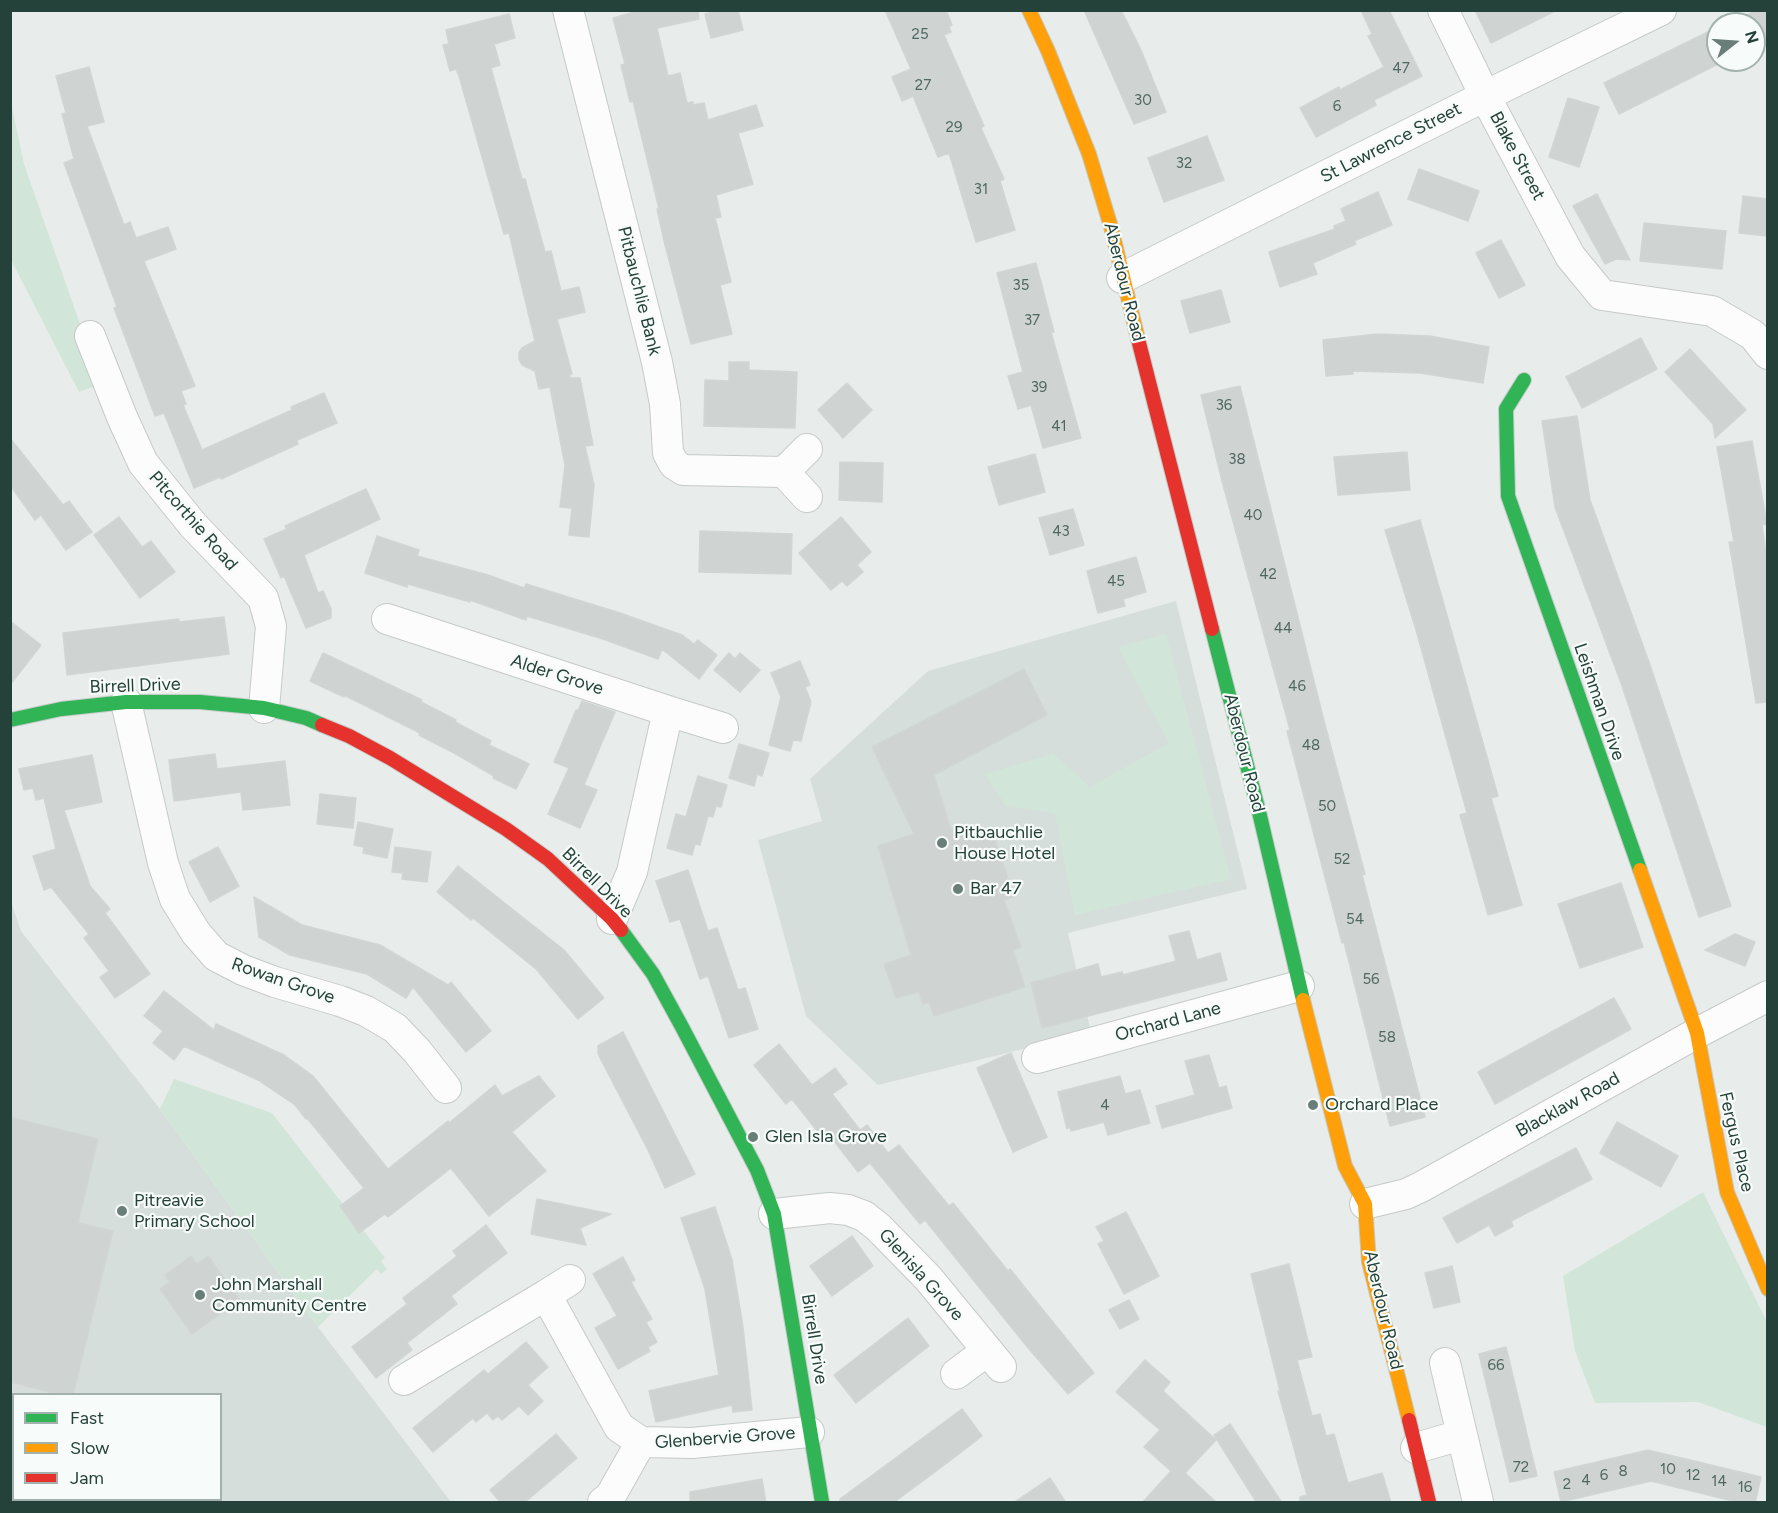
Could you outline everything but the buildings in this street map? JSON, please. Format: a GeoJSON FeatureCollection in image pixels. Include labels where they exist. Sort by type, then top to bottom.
{"type":"FeatureCollection","features":[{"type":"Feature","properties":{"kind":"street","name":"Pitbauchlie Bank"},"geometry":{"type":"LineString","coordinates":[[568,10],[657,362],[665,404],[669,453],[674,464],[683,470],[784,472]]}},
{"type":"Feature","properties":{"kind":"street","name":"Aberdour Road"},"geometry":{"type":"LineString","coordinates":[[1029,10],[1089,154],[1111,227],[1122,278],[1260,816],[1299,986],[1345,1166],[1365,1204],[1369,1262],[1429,1503]]}},
{"type":"Feature","properties":{"kind":"street","name":"Blake Street"},"geometry":{"type":"LineString","coordinates":[[1443,10],[1485,96],[1570,256],[1602,295],[1712,311],[1753,336],[1767,354]]}},
{"type":"Feature","properties":{"kind":"street","name":"St Lawrence Street"},"geometry":{"type":"LineString","coordinates":[[1122,278],[1661,10]]}},
{"type":"Feature","properties":{"kind":"street","name":"Pitcorthie Road"},"geometry":{"type":"LineString","coordinates":[[90,336],[142,463],[193,525],[262,598],[271,626],[264,708]]}},
{"type":"Feature","properties":{"kind":"street","name":"Leishman Drive"},"geometry":{"type":"LineString","coordinates":[[1524,380],[1506,409],[1508,496],[1697,1033]]}},
{"type":"Feature","properties":{"kind":"street"},"geometry":{"type":"LineString","coordinates":[[807,449],[784,472],[807,497]]}},
{"type":"Feature","properties":{"kind":"street","name":"Alder Grove"},"geometry":{"type":"LineString","coordinates":[[387,619],[444,648],[723,728]]}},
{"type":"Feature","properties":{"kind":"street","name":"Birrell Drive"},"geometry":{"type":"LineString","coordinates":[[10,720],[60,708],[126,702],[200,702],[264,708],[306,718],[349,736],[506,829],[548,859],[612,919],[653,974],[673,1009],[757,1170],[774,1214],[782,1249],[822,1503]]}},
{"type":"Feature","properties":{"kind":"street","name":"Rowan Grove"},"geometry":{"type":"LineString","coordinates":[[126,702],[163,863],[175,899],[196,933],[216,956],[243,970],[340,1001],[366,1011],[395,1028],[417,1051],[446,1088]]}},
{"type":"Feature","properties":{"kind":"street"},"geometry":{"type":"LineString","coordinates":[[612,919],[632,872],[668,711]]}},
{"type":"Feature","properties":{"kind":"street","name":"Orchard Lane"},"geometry":{"type":"LineString","coordinates":[[1037,1058],[1299,986]]}},
{"type":"Feature","properties":{"kind":"street","name":"Blacklaw Road"},"geometry":{"type":"LineString","coordinates":[[1365,1204],[1406,1194],[1421,1187],[1767,996]]}},
{"type":"Feature","properties":{"kind":"street","name":"Fergus Place"},"geometry":{"type":"LineString","coordinates":[[1697,1033],[1727,1192],[1767,1288]]}},
{"type":"Feature","properties":{"kind":"street","name":"Glenisla Grove"},"geometry":{"type":"LineString","coordinates":[[774,1214],[830,1208],[848,1210],[864,1216],[878,1227],[928,1278],[994,1359],[956,1374]]}},
{"type":"Feature","properties":{"kind":"street","name":"Glenbervie Grove"},"geometry":{"type":"LineString","coordinates":[[405,1380],[558,1287],[619,1427],[641,1442],[692,1443],[809,1432]]}},
{"type":"Feature","properties":{"kind":"street"},"geometry":{"type":"LineString","coordinates":[[1445,1364],[1478,1503]]}},
{"type":"Feature","properties":{"kind":"street"},"geometry":{"type":"LineString","coordinates":[[1416,1448],[1461,1435]]}},
{"type":"Feature","properties":{"kind":"street","name":"Glenbervie Grove"},"geometry":{"type":"LineString","coordinates":[[603,1503],[610,1497],[641,1442]]}},
{"type":"Feature","properties":{"kind":"shaded area"},"geometry":{"type":"Polygon","coordinates":[[[1176,601],[1247,889],[1068,933],[1091,1032],[878,1085],[806,1016],[758,840],[822,821],[810,779],[928,671],[1176,601]]]}},
{"type":"Feature","properties":{"kind":"shaded area","name":"Pitreavie Primary School"},"geometry":{"type":"Polygon","coordinates":[[[10,899],[21,931],[160,1109],[318,1327],[451,1502],[11,1502],[10,899]]]}},
{"type":"Feature","properties":{"kind":"green space"},"geometry":{"type":"Polygon","coordinates":[[[10,98],[24,164],[101,384],[79,392],[11,260],[10,98]]]}},
{"type":"Feature","properties":{"kind":"green space"},"geometry":{"type":"Polygon","coordinates":[[[1166,634],[1231,879],[1075,915],[1055,813],[1006,806],[985,774],[1053,754],[1090,787],[1169,743],[1118,647],[1166,634]]]}},
{"type":"Feature","properties":{"kind":"green space"},"geometry":{"type":"Polygon","coordinates":[[[174,1079],[272,1113],[385,1258],[381,1261],[387,1269],[381,1274],[377,1269],[318,1327],[160,1109],[174,1079]]]}},
{"type":"Feature","properties":{"kind":"green space"},"geometry":{"type":"Polygon","coordinates":[[[1703,1192],[1767,1322],[1767,1427],[1698,1402],[1595,1403],[1575,1351],[1563,1276],[1703,1192]]]}},
{"type":"Feature","properties":{"kind":"traffic: fast"},"geometry":{"type":"LineString","coordinates":[[1524,380],[1506,409],[1508,496],[1640,870]]}},
{"type":"Feature","properties":{"kind":"traffic: fast"},"geometry":{"type":"LineString","coordinates":[[1212,629],[1260,816],[1303,1000]]}},
{"type":"Feature","properties":{"kind":"traffic: fast"},"geometry":{"type":"LineString","coordinates":[[10,720],[61,709],[126,702],[200,702],[264,708],[306,718],[322,725]]}},
{"type":"Feature","properties":{"kind":"traffic: fast"},"geometry":{"type":"LineString","coordinates":[[621,930],[653,974],[682,1027],[757,1170],[774,1214],[822,1502]]}},
{"type":"Feature","properties":{"kind":"traffic: slow"},"geometry":{"type":"LineString","coordinates":[[1029,10],[1089,154],[1111,227],[1138,339]]}},
{"type":"Feature","properties":{"kind":"traffic: slow"},"geometry":{"type":"LineString","coordinates":[[1640,870],[1697,1033],[1727,1192],[1768,1289]]}},
{"type":"Feature","properties":{"kind":"traffic: slow"},"geometry":{"type":"LineString","coordinates":[[1303,1000],[1345,1166],[1365,1204],[1369,1262],[1409,1420]]}},
{"type":"Feature","properties":{"kind":"traffic: jam"},"geometry":{"type":"LineString","coordinates":[[1138,339],[1212,629]]}},
{"type":"Feature","properties":{"kind":"traffic: jam"},"geometry":{"type":"LineString","coordinates":[[322,725],[349,736],[390,758],[506,829],[548,859],[621,930]]}},
{"type":"Feature","properties":{"kind":"traffic: jam"},"geometry":{"type":"LineString","coordinates":[[1409,1420],[1429,1502]]}},
{"type":"Feature","properties":{"kind":"place","name":"Pitbauchlie House Hotel"},"geometry":{"type":"Point","coordinates":[942,843]}},
{"type":"Feature","properties":{"kind":"place","name":"Bar 47"},"geometry":{"type":"Point","coordinates":[958,889]}},
{"type":"Feature","properties":{"kind":"place","name":"Orchard Place"},"geometry":{"type":"Point","coordinates":[1313,1105]}},
{"type":"Feature","properties":{"kind":"place","name":"Glen Isla Grove"},"geometry":{"type":"Point","coordinates":[753,1137]}},
{"type":"Feature","properties":{"kind":"place","name":"Pitreavie Primary School"},"geometry":{"type":"Point","coordinates":[122,1211]}},
{"type":"Feature","properties":{"kind":"place","name":"John Marshall Community Centre"},"geometry":{"type":"Point","coordinates":[200,1295]}}]}
